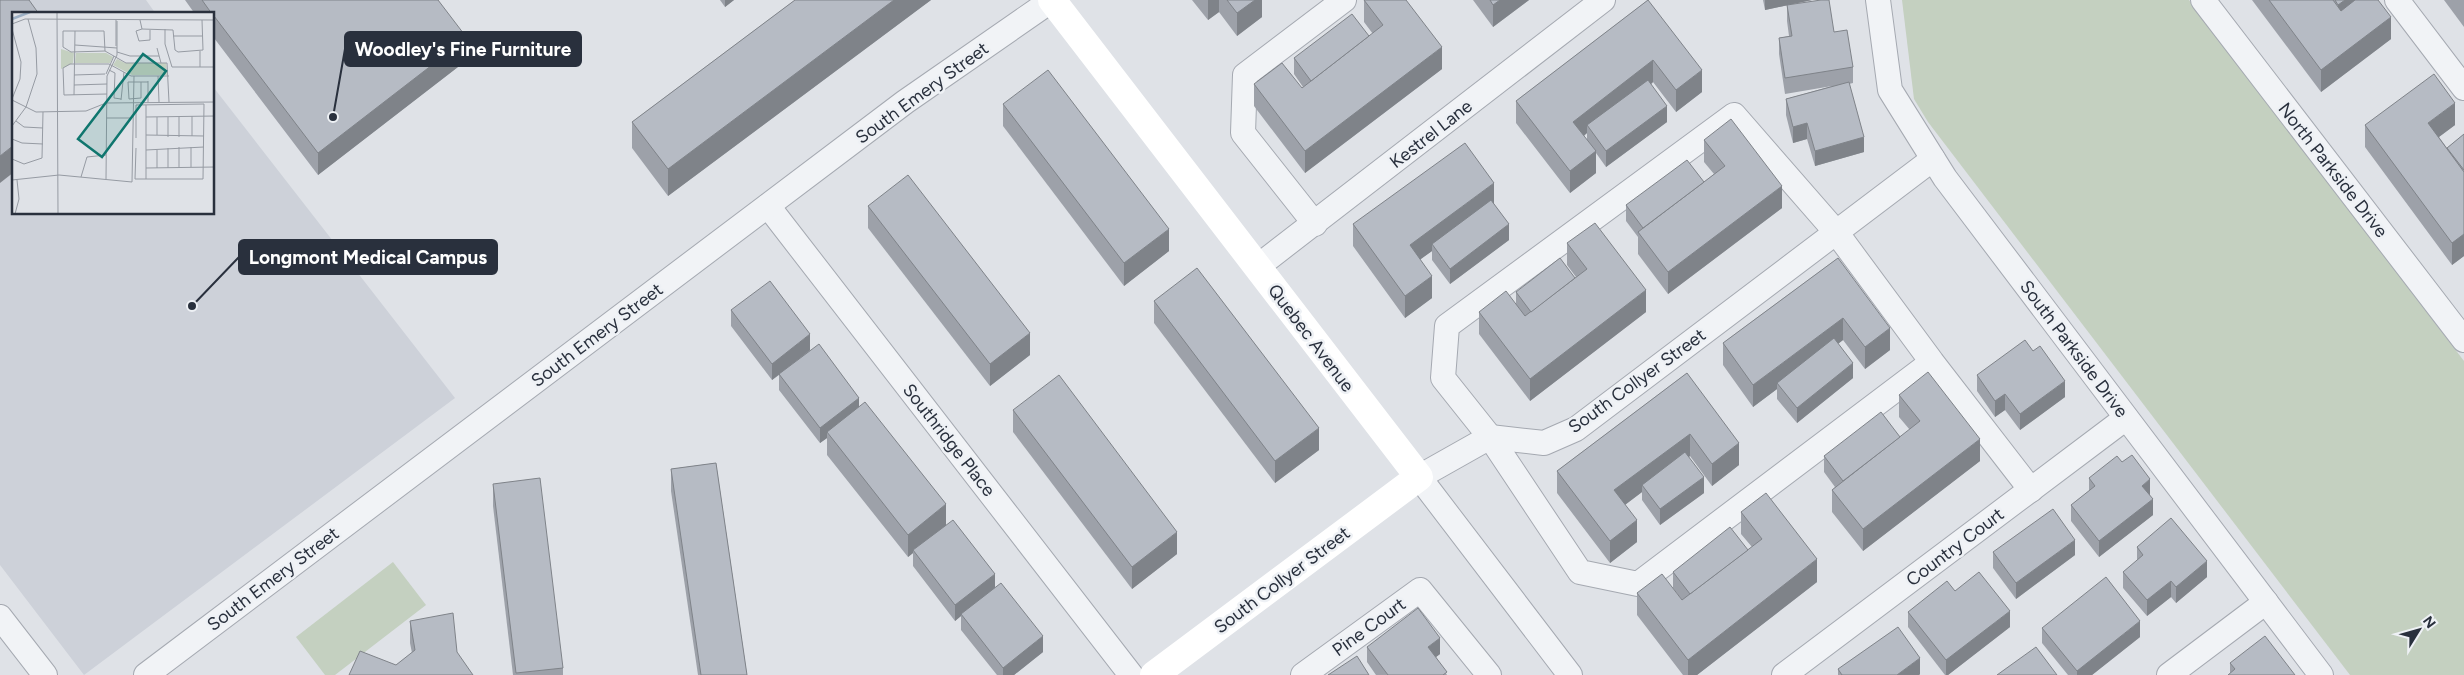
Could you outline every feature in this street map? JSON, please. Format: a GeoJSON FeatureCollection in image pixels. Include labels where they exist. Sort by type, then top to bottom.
{"type":"FeatureCollection","features":[{"type":"Feature","properties":{"kind":"street","name":"South Emery Street"},"geometry":{"type":"LineString","coordinates":[[146,675],[905,102],[1052,0]]}},
{"type":"Feature","properties":{"kind":"street","name":"Quebec Avenue"},"geometry":{"type":"LineString","coordinates":[[1052,0],[1570,675]]}},
{"type":"Feature","properties":{"kind":"street"},"geometry":{"type":"LineString","coordinates":[[1315,224],[1244,133],[1245,75],[1344,0]]}},
{"type":"Feature","properties":{"kind":"street","name":"Kestrel Lane"},"geometry":{"type":"LineString","coordinates":[[1257,266],[1315,224],[1603,0]]}},
{"type":"Feature","properties":{"kind":"street","name":"South Parkside Drive"},"geometry":{"type":"LineString","coordinates":[[1878,0],[1890,90],[1932,159],[2321,675]]}},
{"type":"Feature","properties":{"kind":"street","name":"North Parkside Drive"},"geometry":{"type":"LineString","coordinates":[[2202,0],[2464,340]]}},
{"type":"Feature","properties":{"kind":"street"},"geometry":{"type":"LineString","coordinates":[[2397,0],[2464,88]]}},
{"type":"Feature","properties":{"kind":"street"},"geometry":{"type":"LineString","coordinates":[[1932,362],[1638,584],[1580,572],[1490,437],[1443,378],[1447,326],[1734,115],[1836,232],[1932,362],[2031,490]]}},
{"type":"Feature","properties":{"kind":"street","name":"South Collyer Street"},"geometry":{"type":"LineString","coordinates":[[1154,675],[1419,477],[1490,437],[1544,444],[1576,429],[1932,159]]}},
{"type":"Feature","properties":{"kind":"street","name":"Southridge Place"},"geometry":{"type":"LineString","coordinates":[[768,206],[1131,675]]}},
{"type":"Feature","properties":{"kind":"street","name":"Country Court"},"geometry":{"type":"LineString","coordinates":[[1784,675],[2126,418]]}},
{"type":"Feature","properties":{"kind":"street","name":"Pine Court"},"geometry":{"type":"LineString","coordinates":[[1303,675],[1420,590],[1489,675]]}},
{"type":"Feature","properties":{"kind":"street"},"geometry":{"type":"LineString","coordinates":[[2169,675],[2266,602]]}},
{"type":"Feature","properties":{"kind":"street"},"geometry":{"type":"LineString","coordinates":[[0,617],[44,675]]}},
{"type":"Feature","properties":{"kind":"shaded area"},"geometry":{"type":"Polygon","coordinates":[[[0,0],[146,0],[155,12],[12,12],[12,215],[215,215],[215,89],[455,398],[84,675],[0,565],[0,0]]]}},
{"type":"Feature","properties":{"kind":"green space"},"geometry":{"type":"Polygon","coordinates":[[[1902,0],[2189,0],[2464,361],[2464,675],[2350,675],[1928,122],[1914,99],[1902,0]]]}},
{"type":"Feature","properties":{"kind":"green space"},"geometry":{"type":"Polygon","coordinates":[[[393,562],[426,605],[335,675],[325,675],[296,637],[393,562]]]}},
{"type":"Feature","properties":{"kind":"building"},"geometry":{"type":"Polygon","coordinates":[[[0,0],[29,0],[38,12],[12,12],[12,147],[0,156],[0,0]]]}},
{"type":"Feature","properties":{"kind":"building"},"geometry":{"type":"Polygon","coordinates":[[[202,0],[438,0],[467,38],[318,153],[215,17],[215,12],[211,12],[202,0]]]}},
{"type":"Feature","properties":{"kind":"building"},"geometry":{"type":"Polygon","coordinates":[[[795,0],[894,0],[668,169],[632,122],[795,0]]]}},
{"type":"Feature","properties":{"kind":"building"},"geometry":{"type":"Polygon","coordinates":[[[1227,0],[1255,0],[1237,13],[1227,0]]]}},
{"type":"Feature","properties":{"kind":"building"},"geometry":{"type":"Polygon","coordinates":[[[1364,0],[1406,0],[1442,47],[1305,151],[1254,84],[1282,63],[1302,88],[1383,25],[1364,0]]]}},
{"type":"Feature","properties":{"kind":"building"},"geometry":{"type":"Polygon","coordinates":[[[1490,0],[1500,0],[1493,5],[1490,0]]]}},
{"type":"Feature","properties":{"kind":"building"},"geometry":{"type":"Polygon","coordinates":[[[1648,0],[1702,70],[1676,90],[1653,60],[1573,122],[1596,151],[1570,171],[1516,101],[1648,0]]]}},
{"type":"Feature","properties":{"kind":"building"},"geometry":{"type":"Polygon","coordinates":[[[1829,0],[1834,32],[1847,30],[1853,67],[1785,78],[1779,38],[1792,36],[1787,5],[1829,0]]]}},
{"type":"Feature","properties":{"kind":"building"},"geometry":{"type":"Polygon","coordinates":[[[2269,0],[2333,0],[2341,11],[2355,0],[2378,0],[2391,17],[2321,70],[2269,0]]]}},
{"type":"Feature","properties":{"kind":"building"},"geometry":{"type":"Polygon","coordinates":[[[2335,0],[2345,0],[2338,5],[2335,0]]]}},
{"type":"Feature","properties":{"kind":"building"},"geometry":{"type":"Polygon","coordinates":[[[1352,14],[1369,36],[1311,81],[1294,58],[1352,14]]]}},
{"type":"Feature","properties":{"kind":"building"},"geometry":{"type":"Polygon","coordinates":[[[1048,70],[1169,229],[1124,263],[1003,104],[1048,70]]]}},
{"type":"Feature","properties":{"kind":"building"},"geometry":{"type":"Polygon","coordinates":[[[2434,74],[2455,103],[2428,123],[2464,172],[2464,234],[2452,243],[2365,125],[2434,74]]]}},
{"type":"Feature","properties":{"kind":"building"},"geometry":{"type":"Polygon","coordinates":[[[1648,80],[1667,106],[1606,151],[1587,125],[1648,80]]]}},
{"type":"Feature","properties":{"kind":"building"},"geometry":{"type":"Polygon","coordinates":[[[1849,82],[1864,137],[1815,151],[1807,123],[1793,127],[1786,99],[1849,82]]]}},
{"type":"Feature","properties":{"kind":"building"},"geometry":{"type":"Polygon","coordinates":[[[1731,119],[1782,186],[1668,272],[1638,232],[1725,166],[1704,140],[1731,119]]]}},
{"type":"Feature","properties":{"kind":"building"},"geometry":{"type":"Polygon","coordinates":[[[2464,134],[2464,170],[2447,148],[2464,134]]]}},
{"type":"Feature","properties":{"kind":"building"},"geometry":{"type":"Polygon","coordinates":[[[1465,143],[1494,183],[1410,245],[1432,276],[1405,296],[1353,224],[1465,143]]]}},
{"type":"Feature","properties":{"kind":"building"},"geometry":{"type":"Polygon","coordinates":[[[1687,160],[1704,182],[1643,228],[1626,205],[1687,160]]]}},
{"type":"Feature","properties":{"kind":"building"},"geometry":{"type":"Polygon","coordinates":[[[908,175],[1030,333],[990,364],[868,206],[908,175]]]}},
{"type":"Feature","properties":{"kind":"building"},"geometry":{"type":"Polygon","coordinates":[[[1491,200],[1509,224],[1450,269],[1432,244],[1491,200]]]}},
{"type":"Feature","properties":{"kind":"building"},"geometry":{"type":"Polygon","coordinates":[[[1595,223],[1646,290],[1530,379],[1479,312],[1506,291],[1525,316],[1587,269],[1567,243],[1595,223]]]}},
{"type":"Feature","properties":{"kind":"building"},"geometry":{"type":"Polygon","coordinates":[[[1560,258],[1575,278],[1531,312],[1516,292],[1560,258]]]}},
{"type":"Feature","properties":{"kind":"building"},"geometry":{"type":"Polygon","coordinates":[[[1838,258],[1890,328],[1865,347],[1843,318],[1753,385],[1723,343],[1838,258]]]}},
{"type":"Feature","properties":{"kind":"building"},"geometry":{"type":"Polygon","coordinates":[[[1197,268],[1319,428],[1275,461],[1154,301],[1197,268]]]}},
{"type":"Feature","properties":{"kind":"building"},"geometry":{"type":"Polygon","coordinates":[[[770,281],[810,334],[772,364],[731,310],[770,281]]]}},
{"type":"Feature","properties":{"kind":"building"},"geometry":{"type":"Polygon","coordinates":[[[1834,338],[1853,363],[1797,408],[1777,383],[1834,338]]]}},
{"type":"Feature","properties":{"kind":"building"},"geometry":{"type":"Polygon","coordinates":[[[2025,340],[2033,351],[2040,346],[2065,381],[2020,414],[2005,394],[1995,401],[1977,375],[2025,340]]]}},
{"type":"Feature","properties":{"kind":"building"},"geometry":{"type":"Polygon","coordinates":[[[819,344],[859,398],[820,428],[779,374],[819,344]]]}},
{"type":"Feature","properties":{"kind":"building"},"geometry":{"type":"Polygon","coordinates":[[[1928,372],[1980,439],[1863,529],[1832,490],[1920,421],[1899,395],[1928,372]]]}},
{"type":"Feature","properties":{"kind":"building"},"geometry":{"type":"Polygon","coordinates":[[[1687,373],[1739,443],[1712,464],[1690,434],[1614,490],[1637,520],[1610,541],[1557,471],[1687,373]]]}},
{"type":"Feature","properties":{"kind":"building"},"geometry":{"type":"Polygon","coordinates":[[[1059,375],[1177,532],[1132,567],[1013,410],[1059,375]]]}},
{"type":"Feature","properties":{"kind":"building"},"geometry":{"type":"Polygon","coordinates":[[[865,402],[946,504],[908,535],[827,432],[865,402]]]}},
{"type":"Feature","properties":{"kind":"building"},"geometry":{"type":"Polygon","coordinates":[[[1881,412],[1900,437],[1843,481],[1824,456],[1881,412]]]}},
{"type":"Feature","properties":{"kind":"building"},"geometry":{"type":"Polygon","coordinates":[[[1685,452],[1704,477],[1660,509],[1642,485],[1685,452]]]}},
{"type":"Feature","properties":{"kind":"building"},"geometry":{"type":"Polygon","coordinates":[[[2132,455],[2150,479],[2142,486],[2153,499],[2099,541],[2071,505],[2095,486],[2089,478],[2117,456],[2122,462],[2132,455]]]}},
{"type":"Feature","properties":{"kind":"building"},"geometry":{"type":"Polygon","coordinates":[[[716,463],[747,675],[701,675],[671,469],[716,463]]]}},
{"type":"Feature","properties":{"kind":"building"},"geometry":{"type":"Polygon","coordinates":[[[540,478],[563,668],[516,673],[493,484],[540,478]]]}},
{"type":"Feature","properties":{"kind":"building"},"geometry":{"type":"Polygon","coordinates":[[[1766,493],[1817,559],[1688,660],[1637,593],[1662,574],[1682,600],[1762,539],[1741,512],[1766,493]]]}},
{"type":"Feature","properties":{"kind":"building"},"geometry":{"type":"Polygon","coordinates":[[[2053,509],[2075,540],[2016,583],[1993,552],[2053,509]]]}},
{"type":"Feature","properties":{"kind":"building"},"geometry":{"type":"Polygon","coordinates":[[[2171,518],[2207,561],[2176,587],[2171,581],[2147,600],[2123,572],[2143,555],[2137,547],[2171,518]]]}},
{"type":"Feature","properties":{"kind":"building"},"geometry":{"type":"Polygon","coordinates":[[[953,520],[995,574],[955,605],[913,550],[953,520]]]}},
{"type":"Feature","properties":{"kind":"building"},"geometry":{"type":"Polygon","coordinates":[[[1730,527],[1748,550],[1690,594],[1673,572],[1730,527]]]}},
{"type":"Feature","properties":{"kind":"building"},"geometry":{"type":"Polygon","coordinates":[[[1979,572],[2010,611],[1946,660],[1908,612],[1947,581],[1955,591],[1979,572]]]}},
{"type":"Feature","properties":{"kind":"building"},"geometry":{"type":"Polygon","coordinates":[[[2106,577],[2140,621],[2077,671],[2042,628],[2106,577]]]}},
{"type":"Feature","properties":{"kind":"building"},"geometry":{"type":"Polygon","coordinates":[[[1001,583],[1043,636],[1003,668],[961,614],[1001,583]]]}},
{"type":"Feature","properties":{"kind":"building"},"geometry":{"type":"Polygon","coordinates":[[[1418,608],[1440,638],[1428,647],[1447,672],[1443,675],[1388,675],[1367,647],[1418,608]]]}},
{"type":"Feature","properties":{"kind":"building"},"geometry":{"type":"Polygon","coordinates":[[[453,613],[457,652],[473,675],[349,675],[360,651],[396,665],[415,650],[410,621],[453,613]]]}},
{"type":"Feature","properties":{"kind":"building"},"geometry":{"type":"Polygon","coordinates":[[[1898,627],[1920,658],[1897,675],[1842,675],[1838,669],[1898,627]]]}},
{"type":"Feature","properties":{"kind":"building"},"geometry":{"type":"Polygon","coordinates":[[[2265,636],[2295,675],[2228,675],[2235,669],[2230,663],[2265,636]]]}},
{"type":"Feature","properties":{"kind":"building"},"geometry":{"type":"Polygon","coordinates":[[[2036,647],[2057,675],[1997,675],[2036,647]]]}},
{"type":"Feature","properties":{"kind":"building"},"geometry":{"type":"Polygon","coordinates":[[[1357,656],[1369,675],[1328,675],[1357,656]]]}},
{"type":"Feature","properties":{"kind":"place","name":"Woodley's Fine Furniture"},"geometry":{"type":"Point","coordinates":[333,117]}},
{"type":"Feature","properties":{"kind":"place","name":"Longmont Medical Campus"},"geometry":{"type":"Point","coordinates":[192,306]}}]}
